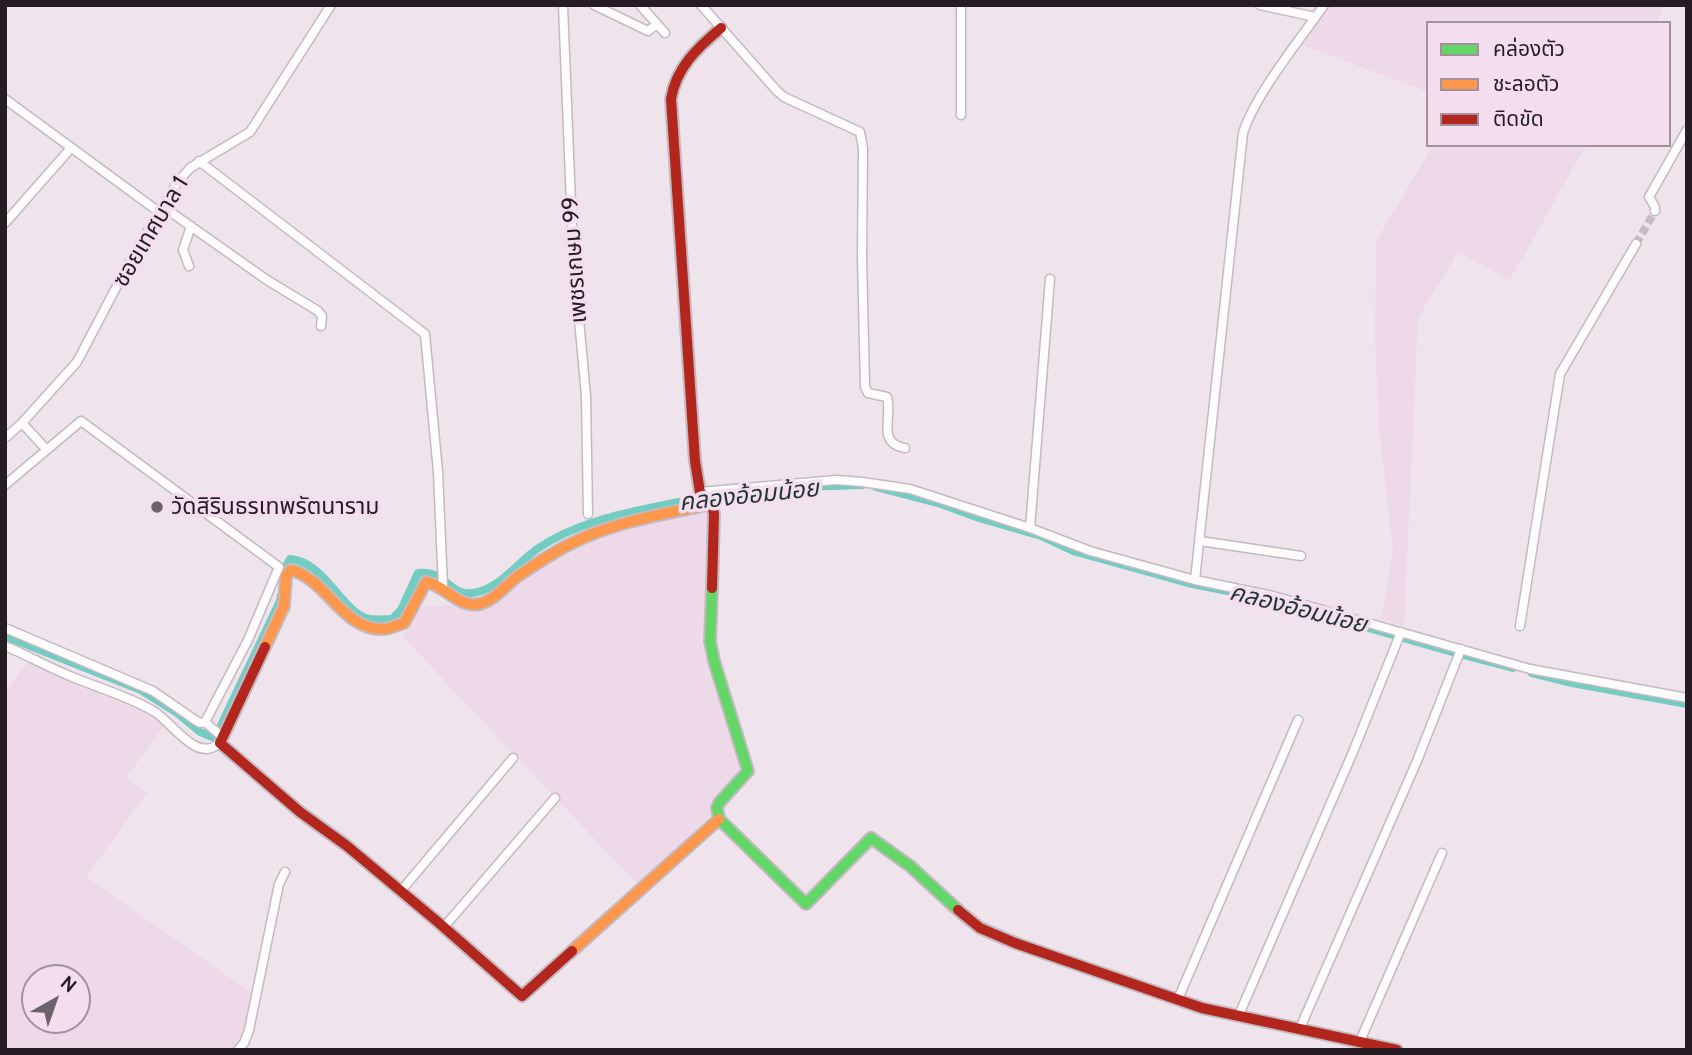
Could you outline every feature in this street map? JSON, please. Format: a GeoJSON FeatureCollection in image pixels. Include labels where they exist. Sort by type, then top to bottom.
{"type":"FeatureCollection","features":[{"type":"Feature","properties":{"kind":"street","name":"ซอยเทศบาล 1"},"geometry":{"type":"LineString","coordinates":[[5,438],[22,424],[77,362],[160,209],[184,174],[199,161],[250,132],[331,5]]}},
{"type":"Feature","properties":{"kind":"street","name":"เพชรเกษม 99"},"geometry":{"type":"LineString","coordinates":[[564,5],[573,254],[586,396],[588,514]]}},
{"type":"Feature","properties":{"kind":"street"},"geometry":{"type":"LineString","coordinates":[[594,5],[648,31],[657,24]]}},
{"type":"Feature","properties":{"kind":"street"},"geometry":{"type":"LineString","coordinates":[[640,5],[666,33]]}},
{"type":"Feature","properties":{"kind":"street"},"geometry":{"type":"LineString","coordinates":[[701,5],[784,97],[860,132],[863,148],[865,387],[868,393],[887,397],[888,439],[893,445],[905,448]]}},
{"type":"Feature","properties":{"kind":"street"},"geometry":{"type":"LineString","coordinates":[[961,5],[961,115]]}},
{"type":"Feature","properties":{"kind":"street"},"geometry":{"type":"LineString","coordinates":[[1260,5],[1315,17]]}},
{"type":"Feature","properties":{"kind":"street"},"geometry":{"type":"LineString","coordinates":[[1195,580],[1243,132],[1259,100],[1324,5]]}},
{"type":"Feature","properties":{"kind":"street"},"geometry":{"type":"LineString","coordinates":[[720,27],[700,45],[673,82],[671,99],[695,461],[714,521],[712,651],[748,771],[719,803],[719,819],[806,904],[871,838],[910,866],[980,928],[1015,943],[1238,1017],[1396,1050]]}},
{"type":"Feature","properties":{"kind":"street"},"geometry":{"type":"LineString","coordinates":[[5,99],[160,209],[191,226],[267,280],[318,311],[322,316],[321,326]]}},
{"type":"Feature","properties":{"kind":"street"},"geometry":{"type":"LineString","coordinates":[[1655,211],[1649,197],[1687,130]]}},
{"type":"Feature","properties":{"kind":"street"},"geometry":{"type":"LineString","coordinates":[[5,223],[71,148]]}},
{"type":"Feature","properties":{"kind":"street"},"geometry":{"type":"LineString","coordinates":[[199,161],[425,334],[438,472],[443,588]]}},
{"type":"Feature","properties":{"kind":"street"},"geometry":{"type":"LineString","coordinates":[[189,266],[183,250],[191,226]]}},
{"type":"Feature","properties":{"kind":"street"},"geometry":{"type":"LineString","coordinates":[[1520,626],[1560,374],[1636,244]]}},
{"type":"Feature","properties":{"kind":"street"},"geometry":{"type":"LineString","coordinates":[[1030,528],[1050,279]]}},
{"type":"Feature","properties":{"kind":"street"},"geometry":{"type":"LineString","coordinates":[[5,485],[81,421],[279,567],[248,640],[215,736]]}},
{"type":"Feature","properties":{"kind":"street"},"geometry":{"type":"LineString","coordinates":[[22,424],[46,449]]}},
{"type":"Feature","properties":{"kind":"street"},"geometry":{"type":"LineString","coordinates":[[5,646],[68,676],[137,702],[169,722],[188,743],[205,749],[215,736],[284,606],[286,576],[291,570],[299,571],[315,583],[354,621],[386,629],[404,623],[426,582],[443,588],[463,603],[479,604],[486,602],[555,551],[632,520],[706,498],[836,480],[910,489],[1030,528],[1090,551],[1195,580],[1273,596],[1460,653],[1687,698]]}},
{"type":"Feature","properties":{"kind":"street"},"geometry":{"type":"LineString","coordinates":[[1200,541],[1301,556]]}},
{"type":"Feature","properties":{"kind":"street"},"geometry":{"type":"LineString","coordinates":[[5,628],[153,691],[200,723],[300,812],[347,846],[522,996],[719,819]]}},
{"type":"Feature","properties":{"kind":"street"},"geometry":{"type":"LineString","coordinates":[[1238,1017],[1353,752],[1400,635]]}},
{"type":"Feature","properties":{"kind":"street"},"geometry":{"type":"LineString","coordinates":[[1300,1028],[1417,761],[1460,653]]}},
{"type":"Feature","properties":{"kind":"street"},"geometry":{"type":"LineString","coordinates":[[1178,999],[1298,720]]}},
{"type":"Feature","properties":{"kind":"street"},"geometry":{"type":"LineString","coordinates":[[400,892],[513,758]]}},
{"type":"Feature","properties":{"kind":"street"},"geometry":{"type":"LineString","coordinates":[[444,927],[555,798]]}},
{"type":"Feature","properties":{"kind":"street"},"geometry":{"type":"LineString","coordinates":[[1360,1041],[1442,853]]}},
{"type":"Feature","properties":{"kind":"street"},"geometry":{"type":"LineString","coordinates":[[238,1050],[249,1030],[279,884],[285,872]]}},
{"type":"Feature","properties":{"kind":"shaded area"},"geometry":{"type":"Polygon","coordinates":[[[1326,5],[1665,5],[1657,21],[1426,21],[1426,91],[1299,44],[1326,5]]]}},
{"type":"Feature","properties":{"kind":"shaded area"},"geometry":{"type":"Polygon","coordinates":[[[1432,147],[1585,147],[1510,280],[1458,252],[1418,318],[1404,625],[1381,620],[1393,549],[1379,427],[1375,338],[1376,241],[1432,147]]]}},
{"type":"Feature","properties":{"kind":"shaded area"},"geometry":{"type":"Polygon","coordinates":[[[694,502],[709,506],[703,648],[747,780],[638,885],[403,637],[416,607],[481,604],[546,549],[603,522],[694,502]]]}},
{"type":"Feature","properties":{"kind":"shaded area"},"geometry":{"type":"Polygon","coordinates":[[[28,662],[168,719],[126,778],[147,793],[86,877],[252,993],[246,1033],[234,1050],[5,1050],[5,692],[28,662]]]}},
{"type":"Feature","properties":{"kind":"waterway","name":"คลองอ้อมน้อย"},"geometry":{"type":"LineString","coordinates":[[799,487],[863,485]]}},
{"type":"Feature","properties":{"kind":"waterway","name":"คลองอ้อมน้อย"},"geometry":{"type":"LineString","coordinates":[[876,487],[941,504],[1041,536],[1073,551],[1188,583],[1277,601]]}},
{"type":"Feature","properties":{"kind":"waterway","name":"คลองอ้อมน้อย"},"geometry":{"type":"LineString","coordinates":[[283,578],[283,571],[290,559],[303,562],[324,578],[359,615],[369,619],[392,619],[401,610],[418,573],[436,576],[462,592],[481,591],[504,578],[537,549],[569,531],[620,515],[727,493]]}},
{"type":"Feature","properties":{"kind":"waterway","name":"คลองอ้อมน้อย"},"geometry":{"type":"LineString","coordinates":[[5,636],[141,690],[176,712],[200,732],[215,738],[281,595]]}},
{"type":"Feature","properties":{"kind":"waterway","name":"คลองอ้อมน้อย"},"geometry":{"type":"LineString","coordinates":[[1299,608],[1513,668]]}},
{"type":"Feature","properties":{"kind":"waterway","name":"คลองอ้อมน้อย"},"geometry":{"type":"LineString","coordinates":[[1532,673],[1687,704]]}},
{"type":"Feature","properties":{"kind":"tunnel"},"geometry":{"type":"LineString","coordinates":[[1636,244],[1655,211]]}},
{"type":"Feature","properties":{"kind":"traffic: fast"},"geometry":{"type":"LineString","coordinates":[[712,588],[710,641],[748,771],[719,803],[719,819],[806,904],[871,838],[910,866],[958,910]]}},
{"type":"Feature","properties":{"kind":"traffic: slow"},"geometry":{"type":"LineString","coordinates":[[265,647],[284,606],[286,576],[291,570],[315,583],[356,621],[369,627],[385,629],[404,623],[426,582],[465,603],[479,604],[495,596],[518,576],[543,560],[585,537],[638,520],[712,504]]}},
{"type":"Feature","properties":{"kind":"traffic: slow"},"geometry":{"type":"LineString","coordinates":[[572,951],[719,819]]}},
{"type":"Feature","properties":{"kind":"traffic: jam"},"geometry":{"type":"LineString","coordinates":[[712,588],[714,514],[712,504],[700,492],[695,461],[671,99],[678,78],[689,59],[721,28]]}},
{"type":"Feature","properties":{"kind":"traffic: jam"},"geometry":{"type":"LineString","coordinates":[[265,647],[220,743],[300,812],[347,846],[439,923],[522,996],[572,951]]}},
{"type":"Feature","properties":{"kind":"traffic: jam"},"geometry":{"type":"LineString","coordinates":[[958,910],[980,928],[1015,943],[1202,1008],[1397,1050]]}},
{"type":"Feature","properties":{"kind":"place","name":"วัดสิรินธรเทพรัตนาราม"},"geometry":{"type":"Point","coordinates":[157,507]}}]}
